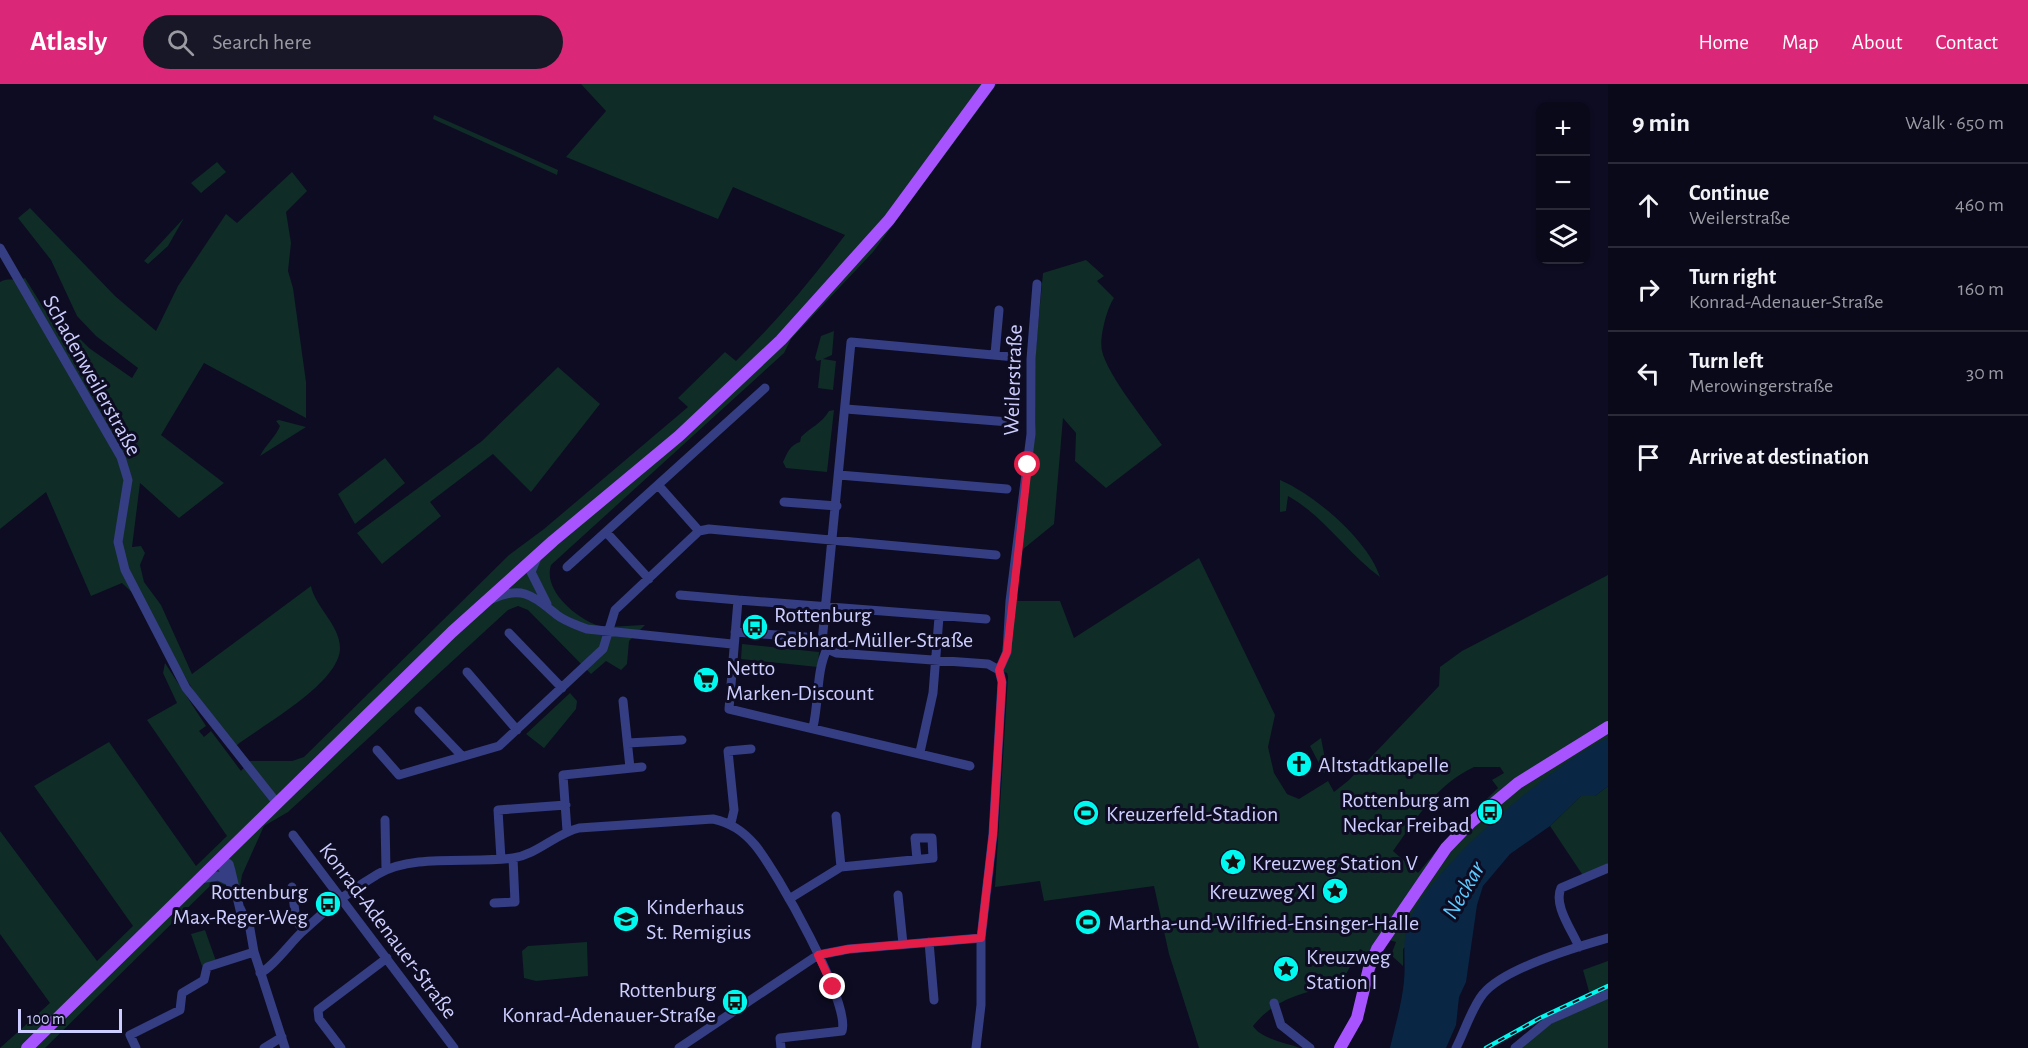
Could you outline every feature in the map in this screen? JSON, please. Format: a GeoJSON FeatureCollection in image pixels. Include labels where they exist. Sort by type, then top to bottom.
{"type":"FeatureCollection","features":[{"type":"Feature","properties":{"kind":"main road"},"geometry":{"type":"LineString","coordinates":[[27,1048],[482,604],[699,418],[806,315],[889,220],[989,84]]}},
{"type":"Feature","properties":{"kind":"main road"},"geometry":{"type":"LineString","coordinates":[[1340,1048],[1357,1017],[1369,968],[1377,949],[1446,848],[1470,823],[1518,783],[1608,728]]}},
{"type":"Feature","properties":{"kind":"street","name":"Schadenweilerstraße"},"geometry":{"type":"LineString","coordinates":[[0,248],[121,457],[128,480],[118,542],[125,570],[186,688],[277,803]]}},
{"type":"Feature","properties":{"kind":"street","name":"Weilerstraße"},"geometry":{"type":"LineString","coordinates":[[976,1048],[981,1005],[981,938],[997,772],[1002,682],[999,670],[1007,652],[1010,601],[1031,434],[1030,359],[1037,284]]}},
{"type":"Feature","properties":{"kind":"street"},"geometry":{"type":"LineString","coordinates":[[995,354],[999,310]]}},
{"type":"Feature","properties":{"kind":"street"},"geometry":{"type":"LineString","coordinates":[[813,727],[818,706],[825,646],[826,609],[851,342],[1015,357]]}},
{"type":"Feature","properties":{"kind":"street"},"geometry":{"type":"LineString","coordinates":[[567,567],[765,388]]}},
{"type":"Feature","properties":{"kind":"street"},"geometry":{"type":"LineString","coordinates":[[846,409],[1009,422]]}},
{"type":"Feature","properties":{"kind":"street"},"geometry":{"type":"LineString","coordinates":[[839,475],[1007,489]]}},
{"type":"Feature","properties":{"kind":"street"},"geometry":{"type":"LineString","coordinates":[[658,486],[699,531]]}},
{"type":"Feature","properties":{"kind":"street"},"geometry":{"type":"LineString","coordinates":[[784,502],[837,506]]}},
{"type":"Feature","properties":{"kind":"street"},"geometry":{"type":"LineString","coordinates":[[377,750],[399,775],[499,746],[603,649],[614,611],[699,531],[709,529],[996,555]]}},
{"type":"Feature","properties":{"kind":"street"},"geometry":{"type":"LineString","coordinates":[[606,532],[648,579]]}},
{"type":"Feature","properties":{"kind":"street"},"geometry":{"type":"LineString","coordinates":[[537,588],[531,572],[544,550]]}},
{"type":"Feature","properties":{"kind":"street"},"geometry":{"type":"LineString","coordinates":[[517,573],[525,576],[537,588],[550,608]]}},
{"type":"Feature","properties":{"kind":"street"},"geometry":{"type":"LineString","coordinates":[[517,573],[528,594]]}},
{"type":"Feature","properties":{"kind":"street"},"geometry":{"type":"LineString","coordinates":[[482,604],[509,592],[528,594],[574,624],[609,631],[732,644]]}},
{"type":"Feature","properties":{"kind":"street"},"geometry":{"type":"LineString","coordinates":[[680,595],[826,609],[987,619]]}},
{"type":"Feature","properties":{"kind":"street"},"geometry":{"type":"LineString","coordinates":[[738,600],[732,644],[729,709],[920,752],[970,766]]}},
{"type":"Feature","properties":{"kind":"street"},"geometry":{"type":"LineString","coordinates":[[920,752],[933,693],[939,617]]}},
{"type":"Feature","properties":{"kind":"street"},"geometry":{"type":"LineString","coordinates":[[735,632],[806,637],[836,653],[988,664],[999,670]]}},
{"type":"Feature","properties":{"kind":"street"},"geometry":{"type":"LineString","coordinates":[[509,633],[562,688]]}},
{"type":"Feature","properties":{"kind":"street"},"geometry":{"type":"LineString","coordinates":[[467,672],[517,730]]}},
{"type":"Feature","properties":{"kind":"street"},"geometry":{"type":"LineString","coordinates":[[623,701],[630,768]]}},
{"type":"Feature","properties":{"kind":"street"},"geometry":{"type":"LineString","coordinates":[[419,711],[462,756]]}},
{"type":"Feature","properties":{"kind":"street"},"geometry":{"type":"LineString","coordinates":[[628,743],[682,740]]}},
{"type":"Feature","properties":{"kind":"street"},"geometry":{"type":"LineString","coordinates":[[730,823],[734,810],[728,751],[751,749]]}},
{"type":"Feature","properties":{"kind":"street"},"geometry":{"type":"LineString","coordinates":[[567,831],[563,775],[642,767]]}},
{"type":"Feature","properties":{"kind":"street"},"geometry":{"type":"LineString","coordinates":[[501,858],[498,810],[566,805]]}},
{"type":"Feature","properties":{"kind":"street"},"geometry":{"type":"LineString","coordinates":[[836,816],[841,867]]}},
{"type":"Feature","properties":{"kind":"street"},"geometry":{"type":"LineString","coordinates":[[261,973],[267,970],[279,954],[304,930],[386,870],[403,864],[513,858],[533,852],[567,831],[694,819],[730,823],[755,845],[789,899],[818,955],[841,1009],[843,1029],[834,1033],[780,1038],[781,1048]]}},
{"type":"Feature","properties":{"kind":"street"},"geometry":{"type":"LineString","coordinates":[[385,820],[386,870]]}},
{"type":"Feature","properties":{"kind":"street","name":"Konrad-Adenauer-Straße"},"geometry":{"type":"LineString","coordinates":[[292,835],[454,1048]]}},
{"type":"Feature","properties":{"kind":"street"},"geometry":{"type":"LineString","coordinates":[[230,877],[234,845]]}},
{"type":"Feature","properties":{"kind":"street"},"geometry":{"type":"LineString","coordinates":[[494,903],[515,902],[513,858]]}},
{"type":"Feature","properties":{"kind":"street"},"geometry":{"type":"LineString","coordinates":[[789,899],[841,867],[917,859]]}},
{"type":"Feature","properties":{"kind":"street"},"geometry":{"type":"LineString","coordinates":[[219,860],[229,864],[230,877],[250,929],[256,956],[285,1048]]}},
{"type":"Feature","properties":{"kind":"street"},"geometry":{"type":"LineString","coordinates":[[1579,947],[1559,904],[1558,895],[1561,888],[1608,868]]}},
{"type":"Feature","properties":{"kind":"street"},"geometry":{"type":"LineString","coordinates":[[200,879],[230,877]]}},
{"type":"Feature","properties":{"kind":"street"},"geometry":{"type":"LineString","coordinates":[[292,887],[296,921],[304,930]]}},
{"type":"Feature","properties":{"kind":"street"},"geometry":{"type":"LineString","coordinates":[[898,895],[903,944]]}},
{"type":"Feature","properties":{"kind":"street"},"geometry":{"type":"LineString","coordinates":[[679,1048],[818,955],[849,949],[981,938]]}},
{"type":"Feature","properties":{"kind":"street"},"geometry":{"type":"LineString","coordinates":[[1456,1048],[1483,994],[1521,969],[1608,938]]}},
{"type":"Feature","properties":{"kind":"street"},"geometry":{"type":"LineString","coordinates":[[929,942],[934,1000]]}},
{"type":"Feature","properties":{"kind":"street"},"geometry":{"type":"LineString","coordinates":[[136,1048],[130,1035],[180,1010],[182,993],[204,980],[207,967],[256,956],[279,954]]}},
{"type":"Feature","properties":{"kind":"street"},"geometry":{"type":"LineString","coordinates":[[341,1048],[319,1019],[318,1010],[387,958]]}},
{"type":"Feature","properties":{"kind":"street"},"geometry":{"type":"LineString","coordinates":[[1515,1048],[1549,1020],[1608,994]]}},
{"type":"Feature","properties":{"kind":"street"},"geometry":{"type":"LineString","coordinates":[[1274,1003],[1281,1025],[1310,1048]]}},
{"type":"Feature","properties":{"kind":"street"},"geometry":{"type":"LineString","coordinates":[[264,1048],[282,1037]]}},
{"type":"Feature","properties":{"kind":"green space"},"geometry":{"type":"Polygon","coordinates":[[[581,84],[997,84],[873,252],[791,339],[784,353],[551,565],[551,583],[556,592],[569,608],[586,620],[604,626],[645,625],[629,641],[627,664],[621,670],[606,661],[591,674],[528,610],[518,606],[508,610],[288,812],[264,826],[242,875],[240,887],[213,883],[45,1048],[0,1048],[50,1003],[0,934],[0,831],[97,961],[133,926],[34,786],[109,742],[196,866],[227,836],[147,720],[177,703],[163,673],[165,663],[206,726],[199,731],[204,737],[211,731],[241,771],[250,761],[292,761],[304,757],[509,555],[544,529],[688,407],[678,398],[725,352],[736,361],[793,301],[845,235],[733,187],[718,219],[566,157],[606,111],[581,84]]]}},
{"type":"Feature","properties":{"kind":"green space"},"geometry":{"type":"Polygon","coordinates":[[[434,115],[558,170],[557,175],[433,119],[434,115]]]}},
{"type":"Feature","properties":{"kind":"green space"},"geometry":{"type":"Polygon","coordinates":[[[217,162],[226,172],[201,193],[191,183],[217,162]]]}},
{"type":"Feature","properties":{"kind":"green space"},"geometry":{"type":"Polygon","coordinates":[[[292,172],[307,191],[286,212],[291,243],[288,271],[293,288],[306,382],[306,418],[204,363],[161,435],[224,483],[179,518],[140,483],[132,547],[141,546],[145,553],[140,565],[144,582],[161,605],[192,674],[311,586],[313,594],[332,624],[340,648],[336,662],[327,676],[296,704],[233,748],[209,718],[142,602],[122,583],[91,596],[46,492],[0,529],[0,282],[25,278],[51,320],[56,323],[60,319],[89,348],[132,378],[138,368],[96,336],[77,316],[51,260],[18,218],[30,208],[115,296],[156,331],[178,286],[226,214],[237,223],[292,172]]]}},
{"type":"Feature","properties":{"kind":"green space"},"geometry":{"type":"Polygon","coordinates":[[[184,218],[168,246],[148,264],[144,261],[184,218]]]}},
{"type":"Feature","properties":{"kind":"green space"},"geometry":{"type":"Polygon","coordinates":[[[1086,260],[1104,276],[1097,281],[1114,298],[1106,316],[1101,345],[1106,361],[1119,386],[1162,445],[1106,488],[1075,461],[1076,433],[1063,418],[1054,524],[1022,550],[1036,422],[1035,358],[1043,273],[1086,260]]]}},
{"type":"Feature","properties":{"kind":"green space"},"geometry":{"type":"Polygon","coordinates":[[[834,331],[832,355],[823,359],[836,361],[833,390],[818,388],[821,360],[817,361],[815,358],[821,336],[834,331]]]}},
{"type":"Feature","properties":{"kind":"green space"},"geometry":{"type":"Polygon","coordinates":[[[558,367],[600,404],[531,492],[493,454],[430,502],[441,516],[382,564],[357,533],[482,441],[558,367]]]}},
{"type":"Feature","properties":{"kind":"green space"},"geometry":{"type":"Polygon","coordinates":[[[834,410],[827,472],[786,468],[783,462],[791,447],[800,442],[801,437],[829,411],[834,410]]]}},
{"type":"Feature","properties":{"kind":"green space"},"geometry":{"type":"Polygon","coordinates":[[[276,421],[306,427],[260,456],[278,430],[280,426],[276,421]]]}},
{"type":"Feature","properties":{"kind":"green space"},"geometry":{"type":"Polygon","coordinates":[[[385,458],[405,483],[355,524],[338,494],[385,458]]]}},
{"type":"Feature","properties":{"kind":"green space"},"geometry":{"type":"Polygon","coordinates":[[[1280,480],[1309,496],[1339,520],[1364,548],[1380,577],[1301,504],[1288,496],[1286,511],[1280,512],[1280,480]]]}},
{"type":"Feature","properties":{"kind":"green space"},"geometry":{"type":"Polygon","coordinates":[[[1199,558],[1275,715],[1268,747],[1274,773],[1287,794],[1299,799],[1328,781],[1334,792],[1349,780],[1439,686],[1440,667],[1462,651],[1608,575],[1608,738],[1403,949],[1403,966],[1391,955],[1396,942],[1386,939],[1369,954],[1360,949],[1341,983],[1304,993],[1282,1002],[1262,1016],[1253,1026],[1268,1037],[1300,1048],[1199,1048],[1169,954],[1154,886],[1044,901],[1040,881],[995,887],[1008,677],[1007,673],[999,670],[1010,601],[1060,601],[1074,638],[1199,558]],[[1474,767],[1449,783],[1428,803],[1393,851],[1418,873],[1447,838],[1498,788],[1492,780],[1504,773],[1500,767],[1474,767]]]}},
{"type":"Feature","properties":{"kind":"green space"},"geometry":{"type":"Polygon","coordinates":[[[742,644],[819,652],[818,667],[741,659],[742,644]]]}},
{"type":"Feature","properties":{"kind":"green space"},"geometry":{"type":"Polygon","coordinates":[[[570,693],[577,701],[576,709],[544,748],[526,734],[570,693]]]}},
{"type":"Feature","properties":{"kind":"green space"},"geometry":{"type":"Polygon","coordinates":[[[1321,738],[1327,769],[1324,773],[1310,746],[1321,738]]]}},
{"type":"Feature","properties":{"kind":"green space"},"geometry":{"type":"Polygon","coordinates":[[[1608,786],[1608,873],[1586,880],[1550,826],[1581,796],[1595,796],[1608,786]]]}},
{"type":"Feature","properties":{"kind":"green space"},"geometry":{"type":"Polygon","coordinates":[[[205,930],[216,961],[202,966],[191,934],[205,930]]]}},
{"type":"Feature","properties":{"kind":"green space"},"geometry":{"type":"Polygon","coordinates":[[[587,942],[588,976],[536,981],[524,978],[522,951],[528,946],[587,942]]]}},
{"type":"Feature","properties":{"kind":"green space"},"geometry":{"type":"Polygon","coordinates":[[[1608,961],[1608,1048],[1519,1048],[1552,1023],[1592,1002],[1583,970],[1608,961]]]}},
{"type":"Feature","properties":{"kind":"water","name":"Neckar"},"geometry":{"type":"Polygon","coordinates":[[[1608,738],[1608,786],[1595,796],[1581,796],[1550,826],[1510,854],[1483,886],[1477,905],[1466,982],[1459,997],[1456,1025],[1446,1048],[1390,1048],[1403,989],[1407,927],[1418,904],[1438,877],[1494,820],[1557,770],[1608,738]]]}},
{"type":"Feature","properties":{"kind":"railway"},"geometry":{"type":"LineString","coordinates":[[1486,1048],[1540,1018],[1608,986]]}},
{"type":"Feature","properties":{"kind":"place","name":"Rottenburg Gebhard-Müller-Straße"},"geometry":{"type":"Point","coordinates":[755,627]}},
{"type":"Feature","properties":{"kind":"place","name":"Netto Marken-Discount"},"geometry":{"type":"Point","coordinates":[706,680]}},
{"type":"Feature","properties":{"kind":"place","name":"Altstadtkapelle"},"geometry":{"type":"Point","coordinates":[1299,764]}},
{"type":"Feature","properties":{"kind":"place","name":"Rottenburg am Neckar Freibad"},"geometry":{"type":"Point","coordinates":[1490,812]}},
{"type":"Feature","properties":{"kind":"place","name":"Kreuzerfeld-Stadion"},"geometry":{"type":"Point","coordinates":[1086,813]}},
{"type":"Feature","properties":{"kind":"place","name":"Kreuzweg Station V"},"geometry":{"type":"Point","coordinates":[1233,862]}},
{"type":"Feature","properties":{"kind":"place","name":"Kreuzweg XI"},"geometry":{"type":"Point","coordinates":[1335,891]}},
{"type":"Feature","properties":{"kind":"place","name":"Rottenburg Max-Reger-Weg"},"geometry":{"type":"Point","coordinates":[328,904]}},
{"type":"Feature","properties":{"kind":"place","name":"Kinderhaus St. Remigius"},"geometry":{"type":"Point","coordinates":[626,919]}},
{"type":"Feature","properties":{"kind":"place","name":"Martha-und-Wilfried-Ensinger-Halle"},"geometry":{"type":"Point","coordinates":[1088,922]}},
{"type":"Feature","properties":{"kind":"place","name":"Kreuzweg Station I"},"geometry":{"type":"Point","coordinates":[1286,969]}},
{"type":"Feature","properties":{"kind":"place","name":"Rottenburg Konrad-Adenauer-Straße"},"geometry":{"type":"Point","coordinates":[735,1002]}},
{"type":"Feature","properties":{"kind":"route"},"geometry":{"type":"LineString","coordinates":[[833,987],[818,955],[849,949],[981,938],[993,834],[1002,682],[999,670],[1007,652],[1010,601],[1028,465]]}}]}
